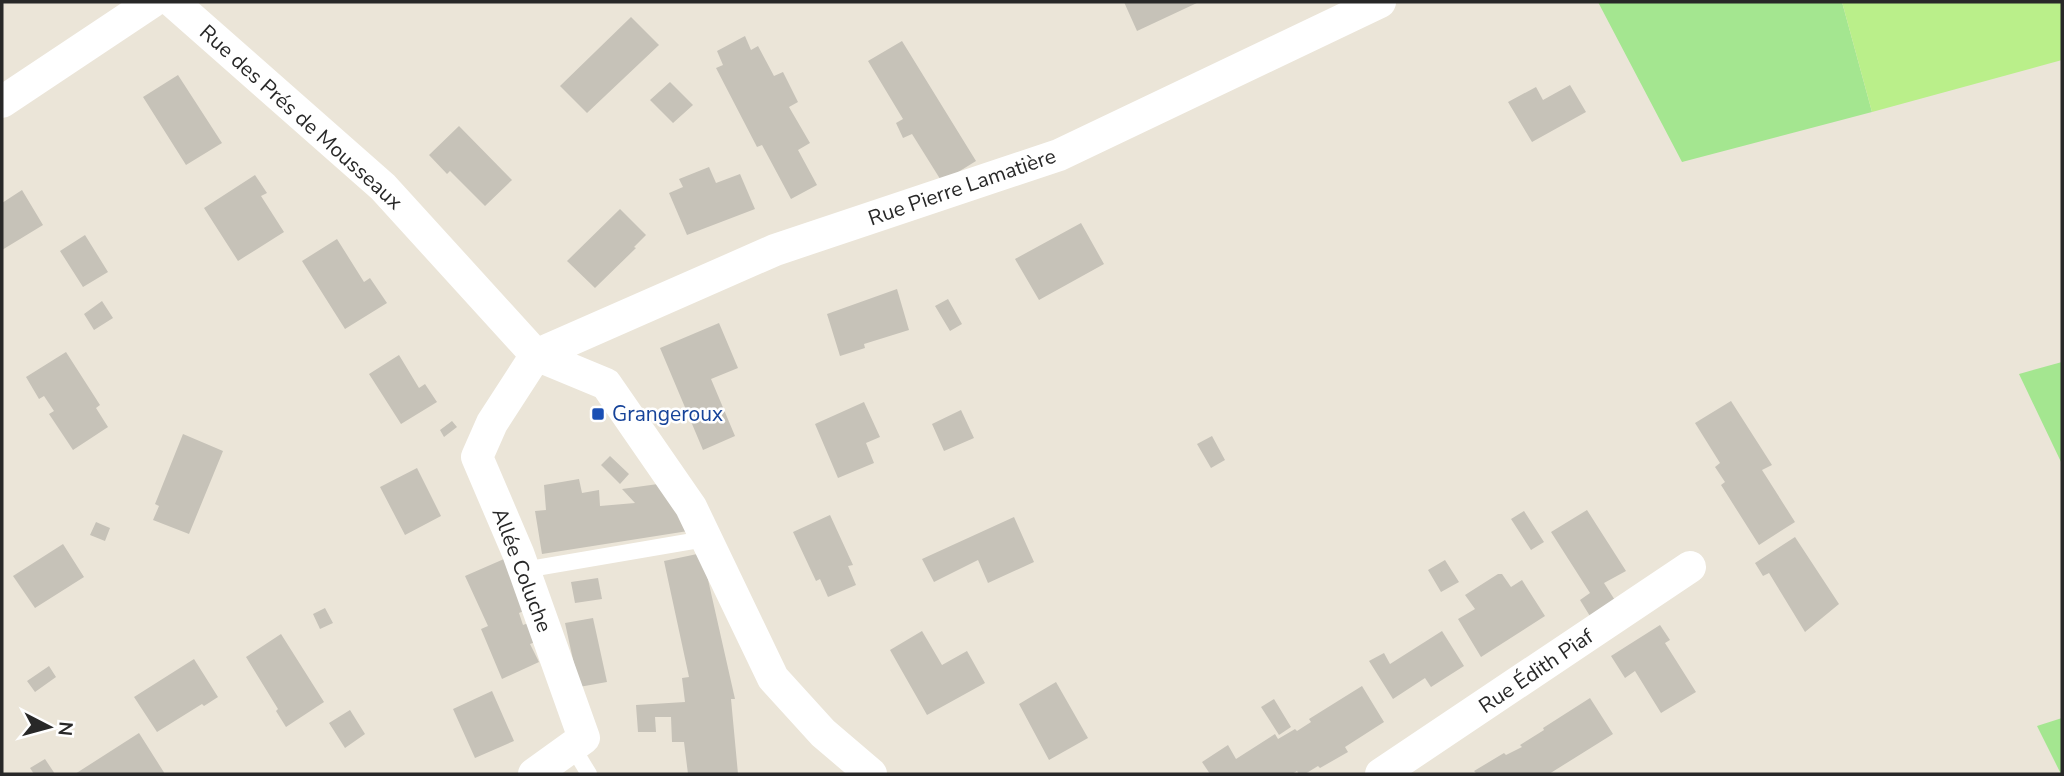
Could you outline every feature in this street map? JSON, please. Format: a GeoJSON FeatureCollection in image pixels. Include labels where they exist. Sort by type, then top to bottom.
{"type":"FeatureCollection","features":[{"type":"Feature","properties":{"kind":"street"},"geometry":{"type":"LineString","coordinates":[[2,102],[152,2]]}},
{"type":"Feature","properties":{"kind":"street","name":"Rue des Prés de Mousseaux"},"geometry":{"type":"LineString","coordinates":[[173,2],[383,187],[537,355],[606,384],[691,507],[773,678],[823,733],[871,774]]}},
{"type":"Feature","properties":{"kind":"street","name":"Rue Pierre Lamatière"},"geometry":{"type":"LineString","coordinates":[[537,355],[775,250],[1059,155],[1380,2]]}},
{"type":"Feature","properties":{"kind":"street","name":"Allée Coluche"},"geometry":{"type":"LineString","coordinates":[[537,355],[492,423],[477,457],[524,570],[584,738],[572,746]]}},
{"type":"Feature","properties":{"kind":"street","name":"Rue Édith Piaf"},"geometry":{"type":"LineString","coordinates":[[1381,774],[1690,567]]}},
{"type":"Feature","properties":{"kind":"street"},"geometry":{"type":"LineString","coordinates":[[534,774],[572,746]]}},
{"type":"Feature","properties":{"kind":"lane"},"geometry":{"type":"LineString","coordinates":[[524,570],[705,539]]}},
{"type":"Feature","properties":{"kind":"lane"},"geometry":{"type":"LineString","coordinates":[[572,746],[589,774]]}},
{"type":"Feature","properties":{"kind":"green space"},"geometry":{"type":"Polygon","coordinates":[[[1598,2],[1842,2],[1872,112],[1682,162],[1598,2]]]}},
{"type":"Feature","properties":{"kind":"green space"},"geometry":{"type":"Polygon","coordinates":[[[1842,2],[2062,2],[2062,60],[1872,112],[1842,2]]]}},
{"type":"Feature","properties":{"kind":"green space"},"geometry":{"type":"Polygon","coordinates":[[[2062,362],[2062,464],[2019,374],[2062,362]]]}},
{"type":"Feature","properties":{"kind":"green space"},"geometry":{"type":"Polygon","coordinates":[[[2062,718],[2062,774],[2061,774],[2037,726],[2062,718]]]}},
{"type":"Feature","properties":{"kind":"building"},"geometry":{"type":"Polygon","coordinates":[[[1124,2],[1199,2],[1137,31],[1124,2]]]}},
{"type":"Feature","properties":{"kind":"building"},"geometry":{"type":"Polygon","coordinates":[[[631,17],[659,45],[587,113],[560,86],[631,17]]]}},
{"type":"Feature","properties":{"kind":"building"},"geometry":{"type":"Polygon","coordinates":[[[745,36],[751,50],[758,46],[774,76],[783,72],[798,102],[789,107],[810,143],[798,150],[817,185],[791,199],[762,145],[757,147],[716,68],[723,65],[717,51],[745,36]]]}},
{"type":"Feature","properties":{"kind":"building"},"geometry":{"type":"Polygon","coordinates":[[[902,41],[976,161],[942,182],[912,134],[903,138],[896,123],[903,119],[868,61],[902,41]]]}},
{"type":"Feature","properties":{"kind":"building"},"geometry":{"type":"Polygon","coordinates":[[[178,75],[222,143],[186,165],[143,97],[178,75]]]}},
{"type":"Feature","properties":{"kind":"building"},"geometry":{"type":"Polygon","coordinates":[[[670,82],[693,105],[673,123],[650,100],[670,82]]]}},
{"type":"Feature","properties":{"kind":"building"},"geometry":{"type":"Polygon","coordinates":[[[1570,85],[1586,112],[1532,142],[1508,102],[1536,87],[1543,100],[1570,85]]]}},
{"type":"Feature","properties":{"kind":"building"},"geometry":{"type":"Polygon","coordinates":[[[459,126],[512,180],[485,206],[450,171],[447,174],[429,155],[459,126]]]}},
{"type":"Feature","properties":{"kind":"building"},"geometry":{"type":"Polygon","coordinates":[[[709,167],[716,183],[740,174],[755,209],[687,235],[669,193],[683,187],[679,179],[709,167]]]}},
{"type":"Feature","properties":{"kind":"building"},"geometry":{"type":"Polygon","coordinates":[[[255,175],[267,193],[261,196],[284,232],[238,261],[204,208],[255,175]]]}},
{"type":"Feature","properties":{"kind":"building"},"geometry":{"type":"Polygon","coordinates":[[[22,190],[43,225],[2,250],[2,203],[22,190]]]}},
{"type":"Feature","properties":{"kind":"building"},"geometry":{"type":"Polygon","coordinates":[[[620,209],[646,235],[595,288],[567,261],[620,209]]]}},
{"type":"Feature","properties":{"kind":"building"},"geometry":{"type":"Polygon","coordinates":[[[1081,223],[1104,264],[1039,300],[1015,259],[1081,223]]]}},
{"type":"Feature","properties":{"kind":"building"},"geometry":{"type":"Polygon","coordinates":[[[85,235],[108,272],[83,287],[60,251],[85,235]]]}},
{"type":"Feature","properties":{"kind":"building"},"geometry":{"type":"Polygon","coordinates":[[[337,239],[364,282],[370,278],[387,303],[345,329],[302,261],[337,239]]]}},
{"type":"Feature","properties":{"kind":"building"},"geometry":{"type":"Polygon","coordinates":[[[897,289],[909,330],[864,344],[865,348],[840,356],[827,314],[897,289]]]}},
{"type":"Feature","properties":{"kind":"building"},"geometry":{"type":"Polygon","coordinates":[[[948,299],[962,324],[950,331],[935,306],[948,299]]]}},
{"type":"Feature","properties":{"kind":"building"},"geometry":{"type":"Polygon","coordinates":[[[102,301],[113,318],[94,330],[84,314],[102,301]]]}},
{"type":"Feature","properties":{"kind":"building"},"geometry":{"type":"Polygon","coordinates":[[[719,323],[738,368],[711,379],[735,436],[703,450],[660,348],[719,323]]]}},
{"type":"Feature","properties":{"kind":"building"},"geometry":{"type":"Polygon","coordinates":[[[66,352],[100,405],[96,408],[108,427],[73,450],[49,414],[54,411],[44,396],[39,399],[26,377],[66,352]]]}},
{"type":"Feature","properties":{"kind":"building"},"geometry":{"type":"Polygon","coordinates":[[[399,355],[419,388],[425,384],[437,402],[401,424],[369,374],[399,355]]]}},
{"type":"Feature","properties":{"kind":"building"},"geometry":{"type":"Polygon","coordinates":[[[1731,401],[1772,465],[1762,470],[1795,522],[1759,545],[1721,485],[1725,482],[1715,467],[1720,463],[1695,423],[1731,401]]]}},
{"type":"Feature","properties":{"kind":"building"},"geometry":{"type":"Polygon","coordinates":[[[864,402],[880,437],[866,443],[874,463],[838,478],[815,424],[864,402]]]}},
{"type":"Feature","properties":{"kind":"building"},"geometry":{"type":"Polygon","coordinates":[[[961,410],[974,438],[944,451],[932,424],[961,410]]]}},
{"type":"Feature","properties":{"kind":"building"},"geometry":{"type":"Polygon","coordinates":[[[452,421],[457,427],[444,437],[440,430],[452,421]]]}},
{"type":"Feature","properties":{"kind":"building"},"geometry":{"type":"Polygon","coordinates":[[[183,434],[223,451],[189,534],[153,520],[159,506],[155,504],[183,434]]]}},
{"type":"Feature","properties":{"kind":"building"},"geometry":{"type":"Polygon","coordinates":[[[1212,436],[1225,460],[1211,468],[1197,444],[1212,436]]]}},
{"type":"Feature","properties":{"kind":"building"},"geometry":{"type":"Polygon","coordinates":[[[610,456],[629,474],[620,484],[601,465],[610,456]]]}},
{"type":"Feature","properties":{"kind":"building"},"geometry":{"type":"Polygon","coordinates":[[[417,468],[441,516],[405,535],[380,487],[417,468]]]}},
{"type":"Feature","properties":{"kind":"building"},"geometry":{"type":"Polygon","coordinates":[[[579,479],[582,493],[599,490],[600,506],[635,503],[622,489],[658,484],[688,531],[542,554],[535,511],[546,510],[544,485],[579,479]]]}},
{"type":"Feature","properties":{"kind":"building"},"geometry":{"type":"Polygon","coordinates":[[[1587,510],[1626,571],[1604,583],[1618,605],[1593,621],[1580,600],[1590,593],[1551,532],[1587,510]]]}},
{"type":"Feature","properties":{"kind":"building"},"geometry":{"type":"Polygon","coordinates":[[[1524,511],[1544,542],[1531,550],[1511,519],[1524,511]]]}},
{"type":"Feature","properties":{"kind":"building"},"geometry":{"type":"Polygon","coordinates":[[[830,515],[853,565],[848,566],[856,585],[828,597],[820,579],[816,581],[793,532],[830,515]]]}},
{"type":"Feature","properties":{"kind":"building"},"geometry":{"type":"Polygon","coordinates":[[[1014,517],[1034,562],[988,583],[978,560],[934,582],[922,559],[1014,517]]]}},
{"type":"Feature","properties":{"kind":"building"},"geometry":{"type":"Polygon","coordinates":[[[96,522],[110,528],[105,541],[90,535],[96,522]]]}},
{"type":"Feature","properties":{"kind":"building"},"geometry":{"type":"Polygon","coordinates":[[[1795,537],[1839,604],[1805,632],[1769,573],[1763,576],[1755,563],[1795,537]]]}},
{"type":"Feature","properties":{"kind":"building"},"geometry":{"type":"Polygon","coordinates":[[[63,544],[84,577],[35,608],[13,576],[63,544]]]}},
{"type":"Feature","properties":{"kind":"building"},"geometry":{"type":"Polygon","coordinates":[[[702,553],[735,699],[731,699],[738,774],[688,774],[684,742],[672,742],[671,717],[655,717],[656,732],[638,732],[636,705],[685,702],[682,678],[689,677],[664,561],[702,553]]]}},
{"type":"Feature","properties":{"kind":"building"},"geometry":{"type":"Polygon","coordinates":[[[504,559],[526,610],[519,613],[523,625],[531,622],[538,641],[530,644],[539,662],[502,679],[481,629],[488,626],[465,576],[504,559]]]}},
{"type":"Feature","properties":{"kind":"building"},"geometry":{"type":"Polygon","coordinates":[[[1445,560],[1459,582],[1441,592],[1428,570],[1445,560]]]}},
{"type":"Feature","properties":{"kind":"building"},"geometry":{"type":"Polygon","coordinates":[[[1502,574],[1511,587],[1522,580],[1545,616],[1481,657],[1458,619],[1475,609],[1465,595],[1502,574]]]}},
{"type":"Feature","properties":{"kind":"building"},"geometry":{"type":"Polygon","coordinates":[[[598,578],[602,599],[575,603],[571,582],[598,578]]]}},
{"type":"Feature","properties":{"kind":"building"},"geometry":{"type":"Polygon","coordinates":[[[325,608],[333,623],[320,629],[313,614],[325,608]]]}},
{"type":"Feature","properties":{"kind":"building"},"geometry":{"type":"Polygon","coordinates":[[[593,618],[607,682],[579,687],[565,623],[593,618]]]}},
{"type":"Feature","properties":{"kind":"building"},"geometry":{"type":"Polygon","coordinates":[[[1660,625],[1670,640],[1665,643],[1696,692],[1661,713],[1635,671],[1625,678],[1611,656],[1660,625]]]}},
{"type":"Feature","properties":{"kind":"building"},"geometry":{"type":"Polygon","coordinates":[[[922,631],[942,665],[967,651],[985,683],[927,715],[890,650],[922,631]]]}},
{"type":"Feature","properties":{"kind":"building"},"geometry":{"type":"Polygon","coordinates":[[[1442,631],[1464,666],[1431,687],[1425,678],[1393,699],[1369,661],[1384,653],[1390,664],[1442,631]]]}},
{"type":"Feature","properties":{"kind":"building"},"geometry":{"type":"Polygon","coordinates":[[[281,634],[324,702],[286,727],[246,657],[281,634]]]}},
{"type":"Feature","properties":{"kind":"building"},"geometry":{"type":"Polygon","coordinates":[[[194,659],[218,697],[157,732],[134,697],[194,659]]]}},
{"type":"Feature","properties":{"kind":"building"},"geometry":{"type":"Polygon","coordinates":[[[49,666],[56,677],[35,692],[27,681],[49,666]]]}},
{"type":"Feature","properties":{"kind":"building"},"geometry":{"type":"Polygon","coordinates":[[[1056,682],[1088,738],[1049,760],[1019,704],[1056,682]]]}},
{"type":"Feature","properties":{"kind":"building"},"geometry":{"type":"Polygon","coordinates":[[[1362,686],[1384,722],[1345,747],[1348,752],[1320,768],[1318,766],[1305,774],[1299,774],[1297,771],[1292,774],[1210,774],[1202,762],[1228,745],[1236,759],[1275,734],[1278,739],[1295,729],[1297,731],[1311,722],[1309,719],[1362,686]]]}},
{"type":"Feature","properties":{"kind":"building"},"geometry":{"type":"Polygon","coordinates":[[[492,691],[514,741],[475,758],[453,709],[492,691]]]}},
{"type":"Feature","properties":{"kind":"building"},"geometry":{"type":"Polygon","coordinates":[[[1590,698],[1613,734],[1549,774],[1477,774],[1474,771],[1504,753],[1506,755],[1522,747],[1520,745],[1544,730],[1543,728],[1590,698]]]}},
{"type":"Feature","properties":{"kind":"building"},"geometry":{"type":"Polygon","coordinates":[[[1274,699],[1291,727],[1279,735],[1261,707],[1274,699]]]}},
{"type":"Feature","properties":{"kind":"building"},"geometry":{"type":"Polygon","coordinates":[[[350,710],[365,734],[345,748],[329,723],[350,710]]]}},
{"type":"Feature","properties":{"kind":"building"},"geometry":{"type":"Polygon","coordinates":[[[139,733],[165,774],[75,774],[139,733]]]}},
{"type":"Feature","properties":{"kind":"building"},"geometry":{"type":"Polygon","coordinates":[[[45,759],[55,774],[34,774],[30,768],[45,759]]]}},
{"type":"Feature","properties":{"kind":"place","name":"Grangeroux"},"geometry":{"type":"Point","coordinates":[598,414]}}]}
